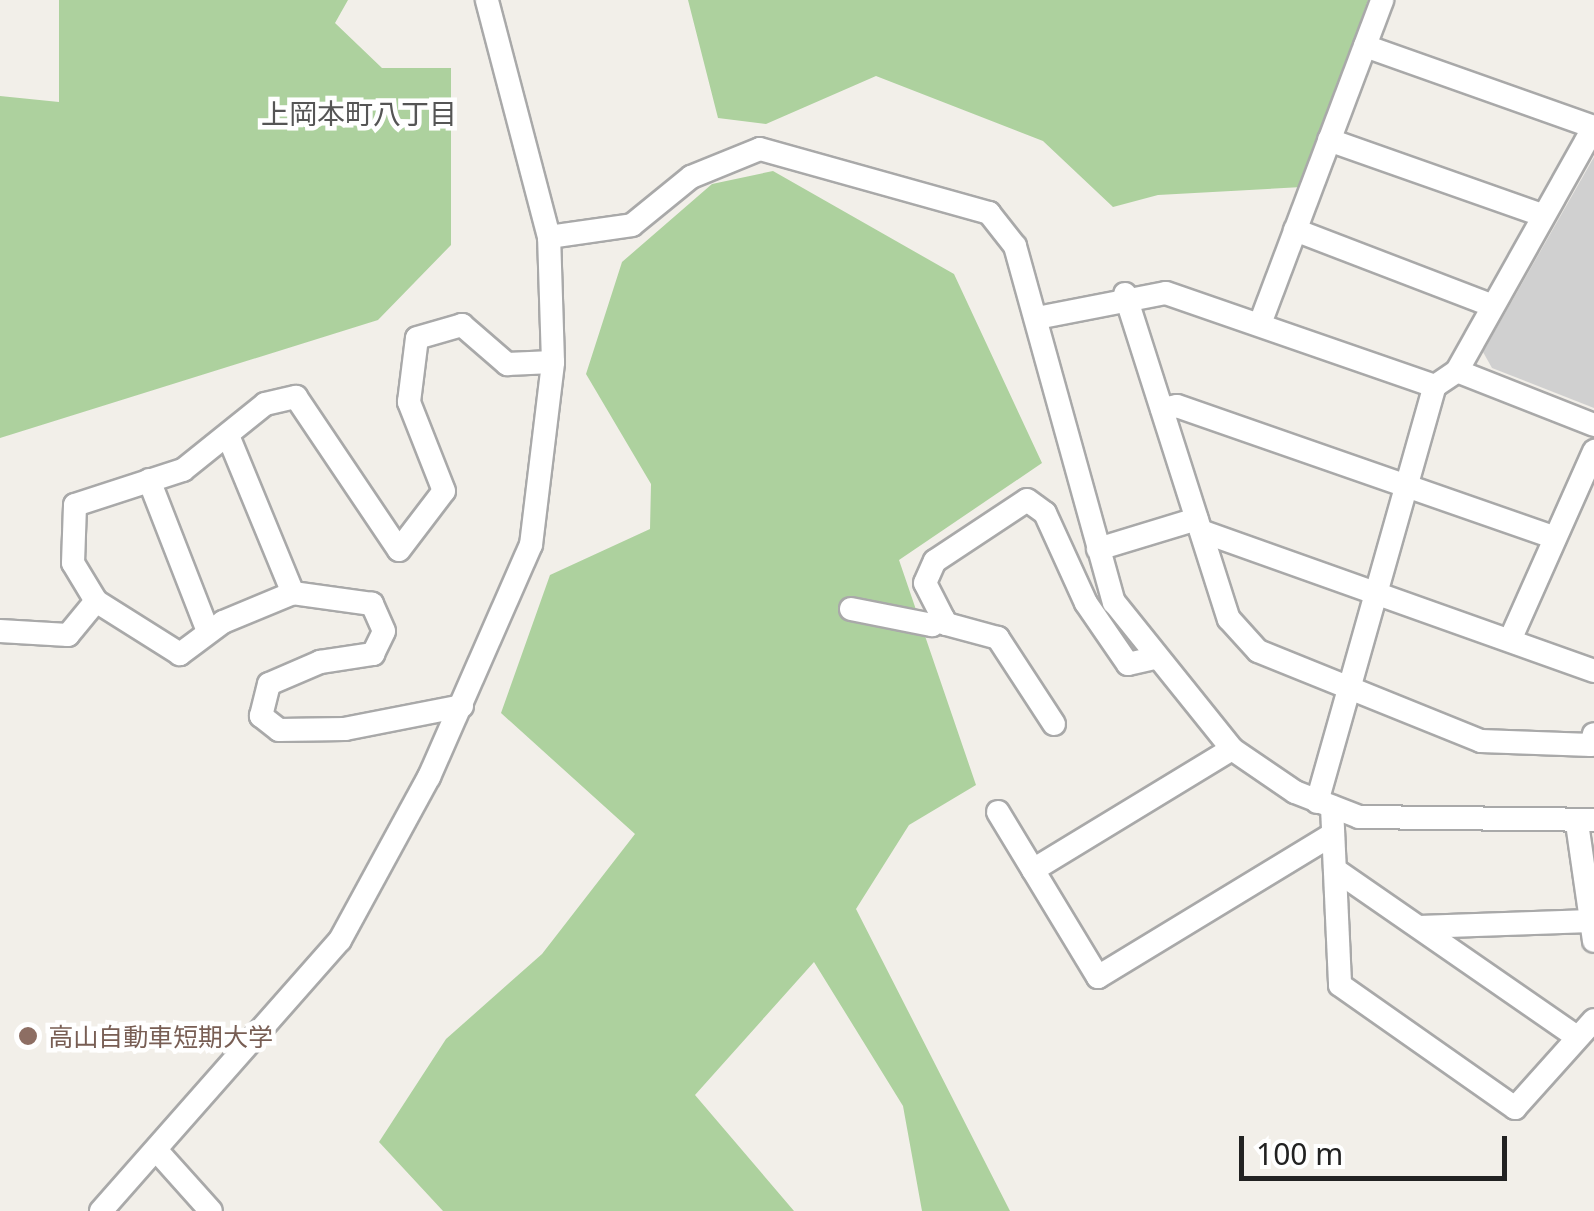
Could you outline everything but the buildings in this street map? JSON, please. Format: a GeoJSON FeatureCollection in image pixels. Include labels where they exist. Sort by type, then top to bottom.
{"type":"FeatureCollection","features":[{"type":"Feature","properties":{"kind":"street"},"geometry":{"type":"LineString","coordinates":[[102,1211],[158,1152],[340,940],[462,706],[531,545],[552,362],[549,237],[487,0]]}},
{"type":"Feature","properties":{"kind":"street"},"geometry":{"type":"LineString","coordinates":[[1261,321],[1382,0]]}},
{"type":"Feature","properties":{"kind":"street"},"geometry":{"type":"LineString","coordinates":[[1364,46],[1594,127],[1490,305],[1457,370],[1435,386],[1348,689],[1324,805],[1328,837],[1340,873],[1340,985],[1514,1108],[1575,1036],[1594,1020]]}},
{"type":"Feature","properties":{"kind":"street"},"geometry":{"type":"LineString","coordinates":[[1329,140],[1542,215]]}},
{"type":"Feature","properties":{"kind":"street"},"geometry":{"type":"LineString","coordinates":[[549,237],[620,230],[718,162],[781,151],[989,213],[1015,246],[1114,602],[1154,658],[1232,748],[1324,805],[1384,821],[1586,821],[1593,931],[1419,927]]}},
{"type":"Feature","properties":{"kind":"street"},"geometry":{"type":"LineString","coordinates":[[1295,230],[1490,305]]}},
{"type":"Feature","properties":{"kind":"street"},"geometry":{"type":"LineString","coordinates":[[1037,318],[1125,294],[1166,292],[1261,321],[1435,386]]}},
{"type":"Feature","properties":{"kind":"street"},"geometry":{"type":"LineString","coordinates":[[1125,294],[1229,619],[1258,651],[1481,741],[1591,744],[1594,734]]}},
{"type":"Feature","properties":{"kind":"street"},"geometry":{"type":"LineString","coordinates":[[462,706],[344,728],[269,724],[260,703],[268,684],[320,662],[363,658],[382,640],[372,604],[292,593],[208,631],[180,654],[96,601],[73,563],[75,505],[201,461],[270,402],[306,402],[400,550],[444,491],[408,402],[417,338],[462,325],[506,364],[552,362]]}},
{"type":"Feature","properties":{"kind":"street"},"geometry":{"type":"LineString","coordinates":[[1457,370],[1594,426]]}},
{"type":"Feature","properties":{"kind":"street"},"geometry":{"type":"LineString","coordinates":[[1162,409],[1177,406],[1555,538]]}},
{"type":"Feature","properties":{"kind":"street"},"geometry":{"type":"LineString","coordinates":[[229,438],[292,593]]}},
{"type":"Feature","properties":{"kind":"street"},"geometry":{"type":"LineString","coordinates":[[1510,640],[1594,451]]}},
{"type":"Feature","properties":{"kind":"street"},"geometry":{"type":"LineString","coordinates":[[148,480],[208,631]]}},
{"type":"Feature","properties":{"kind":"street"},"geometry":{"type":"LineString","coordinates":[[1054,724],[998,638],[943,618],[926,591],[927,568],[1027,500],[1045,513],[1086,603],[1128,664],[1154,658]]}},
{"type":"Feature","properties":{"kind":"street"},"geometry":{"type":"LineString","coordinates":[[1098,549],[1199,525],[1594,671]]}},
{"type":"Feature","properties":{"kind":"street"},"geometry":{"type":"LineString","coordinates":[[0,630],[68,635],[96,601]]}},
{"type":"Feature","properties":{"kind":"street"},"geometry":{"type":"LineString","coordinates":[[851,609],[932,625],[943,618]]}},
{"type":"Feature","properties":{"kind":"street"},"geometry":{"type":"LineString","coordinates":[[1033,870],[1232,748]]}},
{"type":"Feature","properties":{"kind":"street"},"geometry":{"type":"LineString","coordinates":[[998,812],[1098,978],[1328,837]]}},
{"type":"Feature","properties":{"kind":"street"},"geometry":{"type":"LineString","coordinates":[[1340,873],[1575,1036]]}},
{"type":"Feature","properties":{"kind":"street"},"geometry":{"type":"LineString","coordinates":[[158,1152],[210,1211]]}},
{"type":"Feature","properties":{"kind":"shaded area"},"geometry":{"type":"Polygon","coordinates":[[[1594,157],[1594,408],[1492,368],[1483,352],[1594,157]]]}},
{"type":"Feature","properties":{"kind":"green space"},"geometry":{"type":"Polygon","coordinates":[[[59,0],[348,0],[335,23],[382,68],[451,68],[451,245],[378,320],[0,438],[0,96],[59,102],[59,0]]]}},
{"type":"Feature","properties":{"kind":"green space"},"geometry":{"type":"Polygon","coordinates":[[[688,0],[1368,0],[1302,187],[1158,195],[1113,207],[1043,141],[876,76],[766,124],[718,118],[688,0]]]}},
{"type":"Feature","properties":{"kind":"green space"},"geometry":{"type":"Polygon","coordinates":[[[773,171],[954,274],[1042,463],[899,560],[976,785],[909,825],[856,909],[1010,1211],[922,1211],[903,1106],[814,962],[695,1095],[794,1211],[443,1211],[379,1142],[446,1039],[542,954],[635,834],[501,713],[550,575],[650,529],[651,484],[586,374],[622,262],[712,184],[773,171]]]}},
{"type":"Feature","properties":{"kind":"place","name":"高山自動車短期大学"},"geometry":{"type":"Point","coordinates":[28,1036]}},
{"type":"Feature","properties":{"kind":"district","name":"上岡本町八丁目"},"geometry":{"type":"Point","coordinates":[359,113]}}]}
